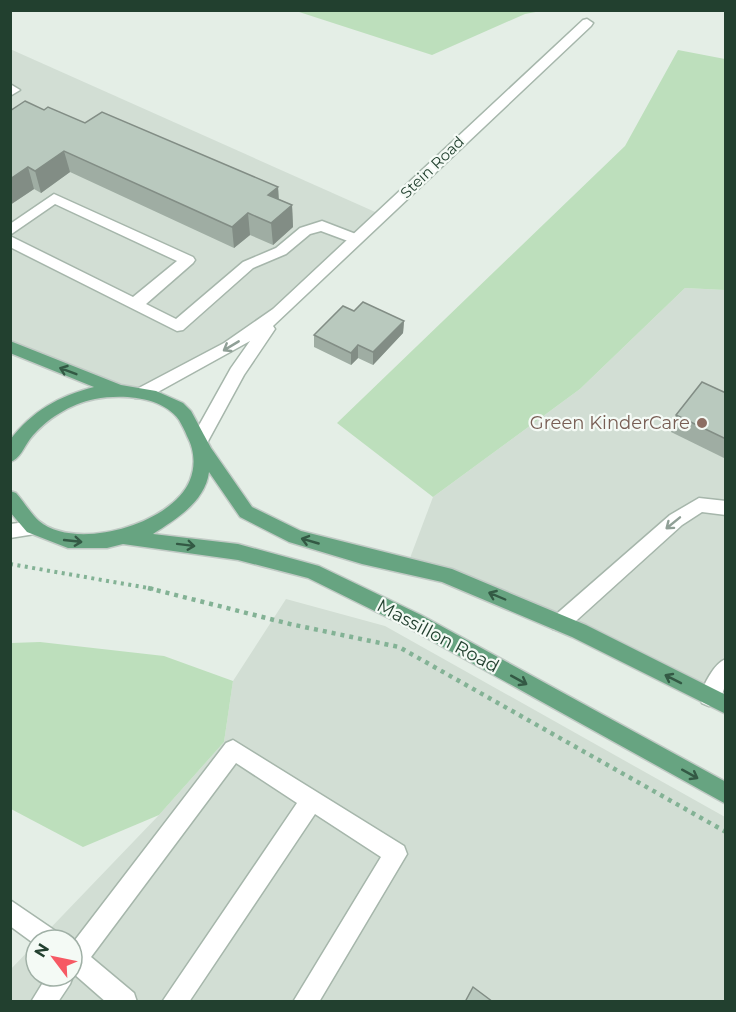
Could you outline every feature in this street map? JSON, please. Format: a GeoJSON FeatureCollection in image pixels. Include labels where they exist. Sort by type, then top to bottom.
{"type":"FeatureCollection","features":[{"type":"Feature","properties":{"kind":"main road"},"geometry":{"type":"LineString","coordinates":[[10,346],[122,392]]}},
{"type":"Feature","properties":{"kind":"main road"},"geometry":{"type":"LineString","coordinates":[[13,442],[37,420],[64,404],[95,393],[122,392],[157,397],[182,410],[198,430],[203,446],[246,512],[296,537],[362,556],[445,575],[560,623],[717,701]]}},
{"type":"Feature","properties":{"kind":"main road"},"geometry":{"type":"LineString","coordinates":[[10,498],[16,511],[35,528],[62,540],[94,543],[128,538],[159,525],[184,504],[201,479],[203,446]]}},
{"type":"Feature","properties":{"kind":"main road","name":"Massillon Road"},"geometry":{"type":"LineString","coordinates":[[128,538],[238,552],[312,571],[414,621],[726,794]]}},
{"type":"Feature","properties":{"kind":"street","name":"Stein Road"},"geometry":{"type":"LineString","coordinates":[[141,394],[235,344],[279,313],[587,23]]}},
{"type":"Feature","properties":{"kind":"street"},"geometry":{"type":"LineString","coordinates":[[10,231],[54,198],[188,260],[134,305]]}},
{"type":"Feature","properties":{"kind":"street"},"geometry":{"type":"LineString","coordinates":[[10,241],[177,326],[248,265],[281,251],[313,227],[322,226],[356,239]]}},
{"type":"Feature","properties":{"kind":"street","name":"Stein Road"},"geometry":{"type":"LineString","coordinates":[[203,446],[237,372],[279,313]]}},
{"type":"Feature","properties":{"kind":"street"},"geometry":{"type":"LineString","coordinates":[[560,623],[676,520],[699,505],[726,508]]}},
{"type":"Feature","properties":{"kind":"street"},"geometry":{"type":"LineString","coordinates":[[10,531],[35,528]]}},
{"type":"Feature","properties":{"kind":"street"},"geometry":{"type":"LineString","coordinates":[[717,701],[726,668]]}},
{"type":"Feature","properties":{"kind":"street"},"geometry":{"type":"LineString","coordinates":[[84,946],[233,750],[396,854],[304,1002]]}},
{"type":"Feature","properties":{"kind":"street"},"geometry":{"type":"LineString","coordinates":[[174,1002],[312,800]]}},
{"type":"Feature","properties":{"kind":"street"},"geometry":{"type":"LineString","coordinates":[[10,911],[33,928]]}},
{"type":"Feature","properties":{"kind":"street"},"geometry":{"type":"LineString","coordinates":[[84,974],[125,1002]]}},
{"type":"Feature","properties":{"kind":"street"},"geometry":{"type":"LineString","coordinates":[[43,1002],[53,988]]}},
{"type":"Feature","properties":{"kind":"path"},"geometry":{"type":"LineString","coordinates":[[10,564],[145,587],[290,624],[399,647],[726,832]]}},
{"type":"Feature","properties":{"kind":"shaded area"},"geometry":{"type":"Polygon","coordinates":[[[10,49],[382,215],[279,313],[141,394],[11,346],[10,49]]]}},
{"type":"Feature","properties":{"kind":"shaded area"},"geometry":{"type":"Polygon","coordinates":[[[685,288],[725,290],[725,705],[579,631],[407,566],[433,497],[580,389],[685,288]]]}},
{"type":"Feature","properties":{"kind":"shaded area"},"geometry":{"type":"Polygon","coordinates":[[[286,599],[385,626],[725,817],[725,1001],[11,1002],[10,970],[24,955],[24,988],[84,988],[84,928],[51,928],[159,815],[224,742],[233,681],[286,599]]]}},
{"type":"Feature","properties":{"kind":"green space"},"geometry":{"type":"Polygon","coordinates":[[[296,11],[541,11],[525,14],[432,55],[296,11]]]}},
{"type":"Feature","properties":{"kind":"green space"},"geometry":{"type":"Polygon","coordinates":[[[678,50],[725,59],[725,290],[685,288],[580,389],[433,497],[337,423],[625,146],[678,50]]]}},
{"type":"Feature","properties":{"kind":"green space"},"geometry":{"type":"Polygon","coordinates":[[[40,642],[164,656],[233,681],[224,742],[159,815],[83,847],[11,809],[11,643],[40,642]]]}},
{"type":"Feature","properties":{"kind":"building"},"geometry":{"type":"Polygon","coordinates":[[[25,101],[44,110],[48,107],[85,123],[102,112],[278,187],[268,195],[292,205],[271,223],[248,213],[232,227],[64,151],[35,171],[28,167],[10,179],[10,111],[25,101]]]}},
{"type":"Feature","properties":{"kind":"building"},"geometry":{"type":"Polygon","coordinates":[[[363,302],[404,321],[373,352],[358,345],[351,353],[314,335],[343,306],[354,311],[363,302]]]}},
{"type":"Feature","properties":{"kind":"building"},"geometry":{"type":"Polygon","coordinates":[[[702,382],[726,393],[726,439],[676,415],[702,382]]]}},
{"type":"Feature","properties":{"kind":"building"},"geometry":{"type":"Polygon","coordinates":[[[473,987],[493,1002],[465,1002],[473,987]]]}},
{"type":"Feature","properties":{"kind":"place","name":"Green KinderCare"},"geometry":{"type":"Point","coordinates":[702,423]}}]}
